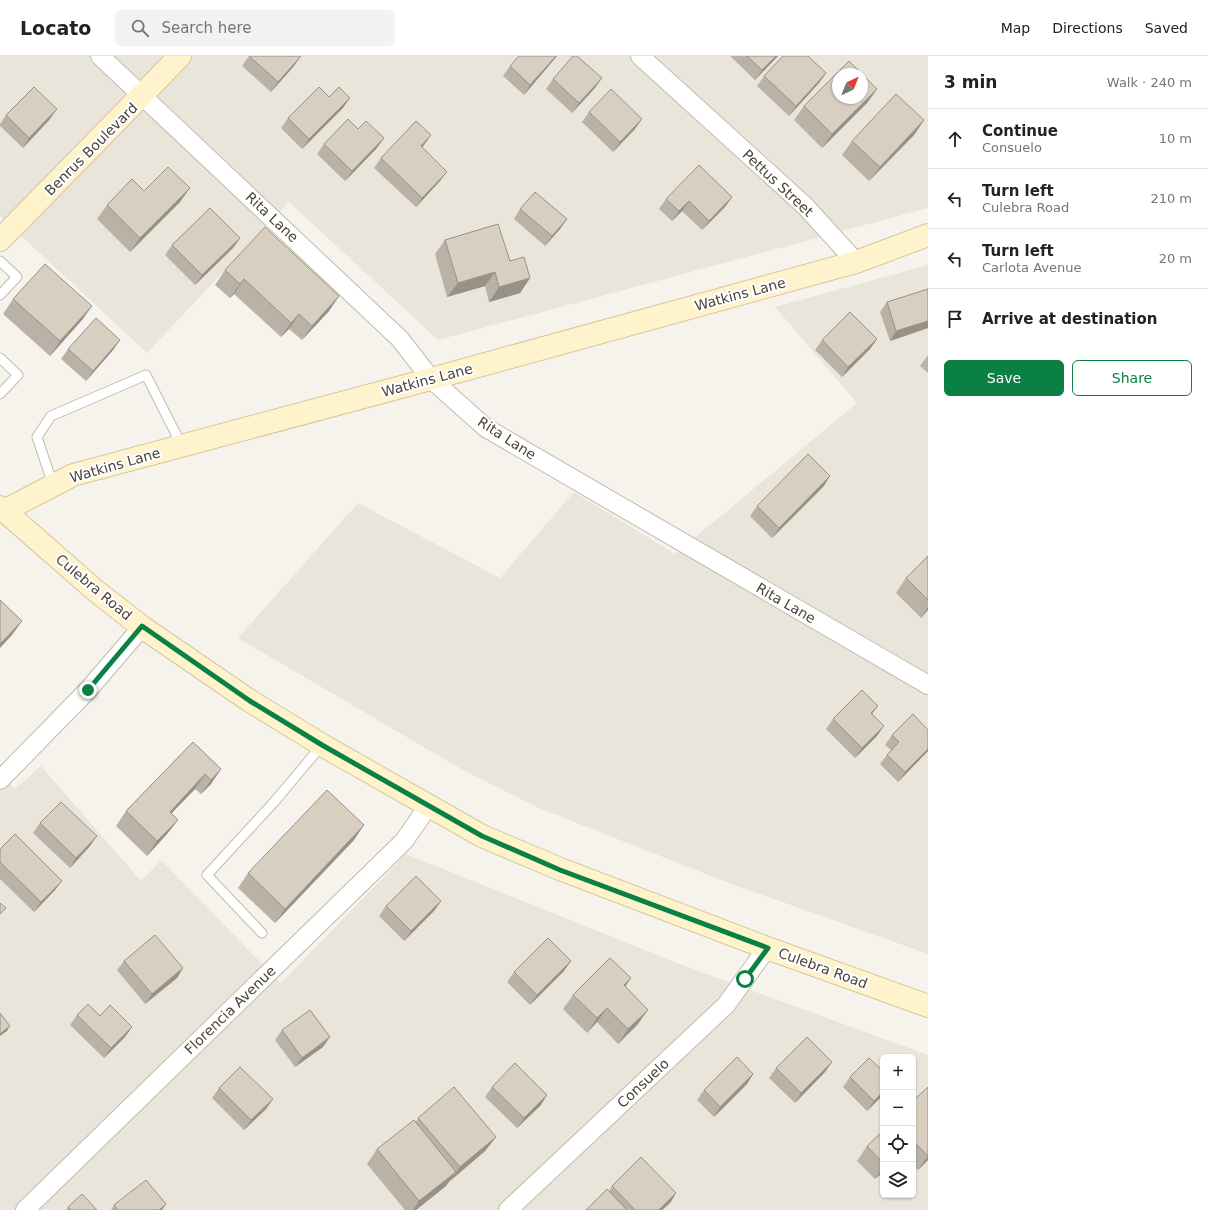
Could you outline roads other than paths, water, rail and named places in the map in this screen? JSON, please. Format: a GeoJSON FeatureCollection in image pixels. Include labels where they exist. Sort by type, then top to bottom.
{"type":"FeatureCollection","features":[{"type":"Feature","properties":{"kind":"street","name":"Rita Lane"},"geometry":{"type":"LineString","coordinates":[[100,56],[400,339],[431,379],[486,428],[928,685]]}},
{"type":"Feature","properties":{"kind":"street","name":"Benrus Boulevard"},"geometry":{"type":"LineString","coordinates":[[0,240],[180,56]]}},
{"type":"Feature","properties":{"kind":"street","name":"Pettus Street"},"geometry":{"type":"LineString","coordinates":[[640,56],[805,206],[856,262]]}},
{"type":"Feature","properties":{"kind":"street"},"geometry":{"type":"LineString","coordinates":[[856,262],[928,235]]}},
{"type":"Feature","properties":{"kind":"street","name":"Watkins Lane"},"geometry":{"type":"LineString","coordinates":[[2,509],[73,475],[431,379],[856,262]]}},
{"type":"Feature","properties":{"kind":"street","name":"Culebra Road"},"geometry":{"type":"LineString","coordinates":[[2,509],[96,591],[142,626],[250,701],[322,745],[482,836],[560,870],[928,1006]]}},
{"type":"Feature","properties":{"kind":"street"},"geometry":{"type":"LineString","coordinates":[[0,780],[88,690],[142,626]]}},
{"type":"Feature","properties":{"kind":"street","name":"Florencia Avenue"},"geometry":{"type":"LineString","coordinates":[[25,1210],[404,841],[429,805]]}},
{"type":"Feature","properties":{"kind":"street","name":"Consuelo"},"geometry":{"type":"LineString","coordinates":[[508,1210],[726,1004],[768,948]]}},
{"type":"Feature","properties":{"kind":"lane"},"geometry":{"type":"LineString","coordinates":[[0,261],[17,277],[0,295]]}},
{"type":"Feature","properties":{"kind":"lane"},"geometry":{"type":"LineString","coordinates":[[0,358],[18,375],[0,394]]}},
{"type":"Feature","properties":{"kind":"lane"},"geometry":{"type":"LineString","coordinates":[[53,485],[37,437],[51,416],[146,375],[182,446]]}},
{"type":"Feature","properties":{"kind":"lane"},"geometry":{"type":"LineString","coordinates":[[262,933],[208,875],[275,801],[322,745]]}}]}
